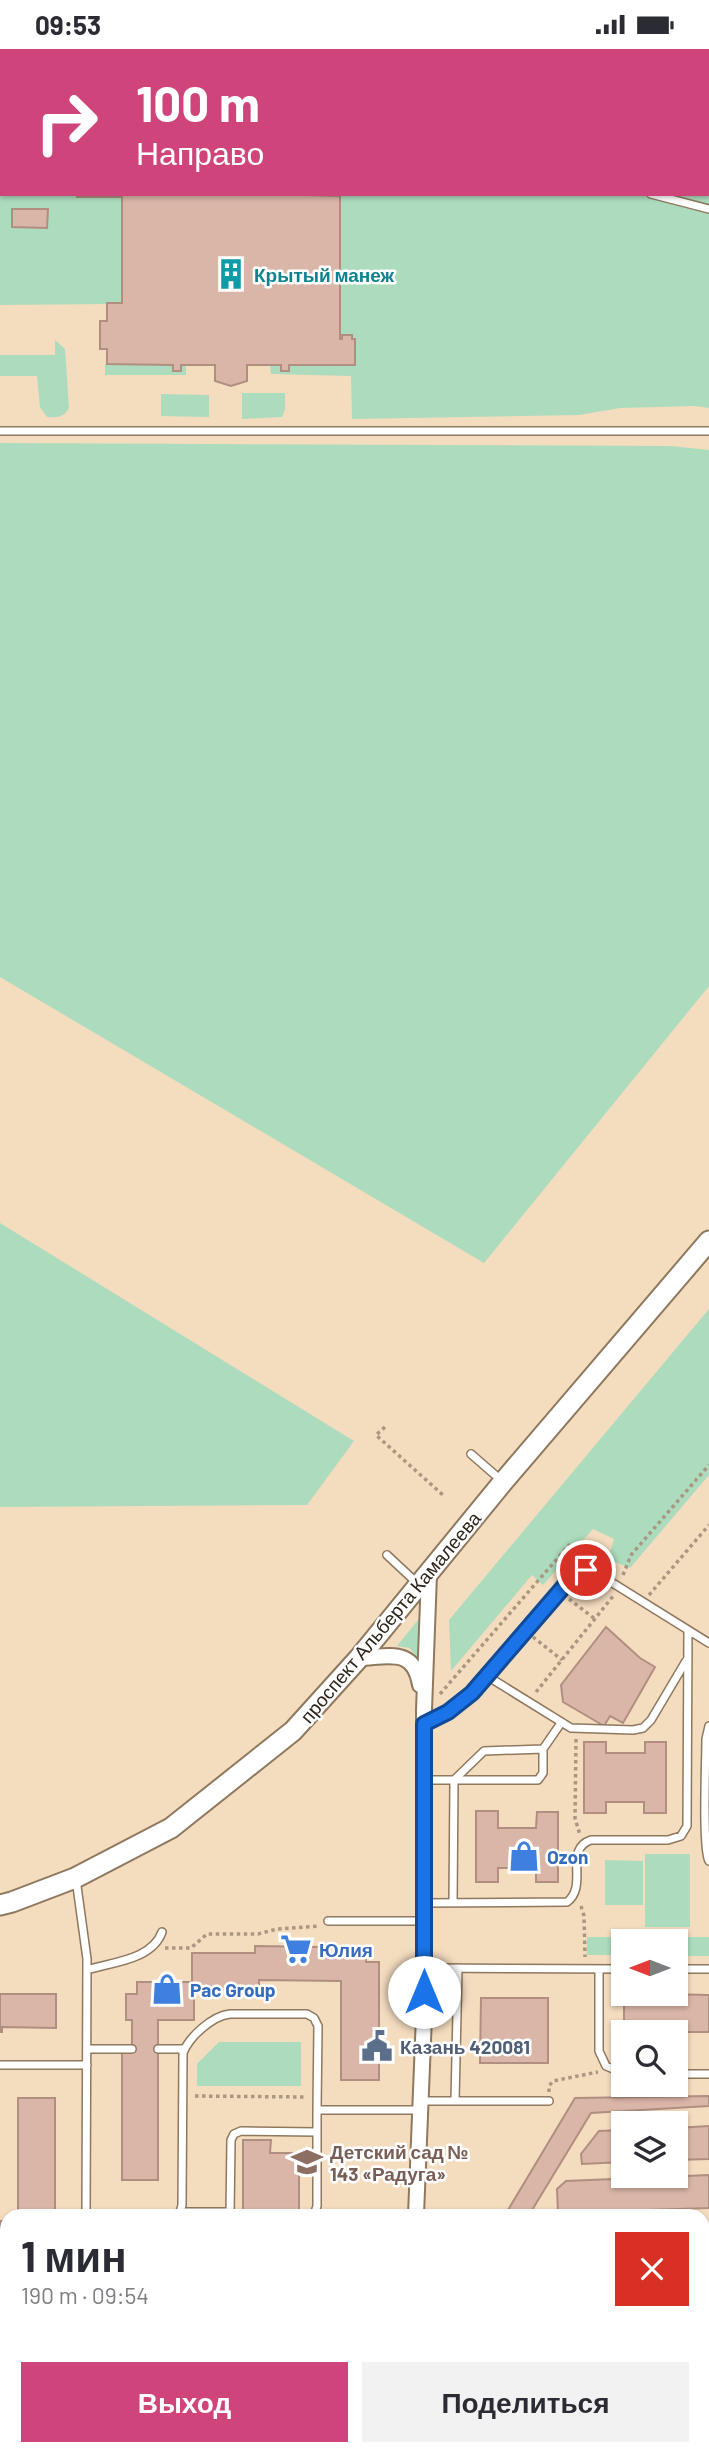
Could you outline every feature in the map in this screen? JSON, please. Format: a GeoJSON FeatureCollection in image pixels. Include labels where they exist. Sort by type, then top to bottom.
{"type":"FeatureCollection","features":[{"type":"Feature","properties":{"kind":"main road","name":"проспект Альберта Камалеева"},"geometry":{"type":"LineString","coordinates":[[0,1905],[75,1878],[171,1828],[293,1731],[359,1658],[503,1482],[709,1241]]}},
{"type":"Feature","properties":{"kind":"street"},"geometry":{"type":"LineString","coordinates":[[416,2209],[424,2025],[424,1580]]}},
{"type":"Feature","properties":{"kind":"street"},"geometry":{"type":"LineString","coordinates":[[359,1658],[404,1657],[411,1660],[419,1676],[424,1717]]}},
{"type":"Feature","properties":{"kind":"lane"},"geometry":{"type":"LineString","coordinates":[[659,196],[709,209]]}},
{"type":"Feature","properties":{"kind":"lane"},"geometry":{"type":"LineString","coordinates":[[0,431],[709,431]]}},
{"type":"Feature","properties":{"kind":"lane"},"geometry":{"type":"LineString","coordinates":[[471,1454],[503,1482]]}},
{"type":"Feature","properties":{"kind":"lane"},"geometry":{"type":"LineString","coordinates":[[387,1555],[424,1580]]}},
{"type":"Feature","properties":{"kind":"lane"},"geometry":{"type":"LineString","coordinates":[[424,1717],[456,1706],[486,1677],[577,1572],[586,1570],[595,1573],[709,1643]]}},
{"type":"Feature","properties":{"kind":"lane"},"geometry":{"type":"LineString","coordinates":[[424,1903],[560,1904],[567,1902],[575,1894],[577,1852],[583,1843],[591,1840],[668,1840],[677,1839],[684,1832],[687,1826],[688,1630]]}},
{"type":"Feature","properties":{"kind":"lane"},"geometry":{"type":"LineString","coordinates":[[486,1677],[576,1730],[633,1730],[643,1728],[651,1720],[687,1660]]}},
{"type":"Feature","properties":{"kind":"lane"},"geometry":{"type":"LineString","coordinates":[[424,1780],[538,1780],[543,1773],[543,1749],[561,1723]]}},
{"type":"Feature","properties":{"kind":"lane"},"geometry":{"type":"LineString","coordinates":[[709,1726],[706,1855],[709,1861]]}},
{"type":"Feature","properties":{"kind":"lane"},"geometry":{"type":"LineString","coordinates":[[453,1903],[454,1780],[484,1751],[543,1749]]}},
{"type":"Feature","properties":{"kind":"lane"},"geometry":{"type":"LineString","coordinates":[[75,1878],[87,1970],[86,2209]]}},
{"type":"Feature","properties":{"kind":"lane"},"geometry":{"type":"LineString","coordinates":[[328,1921],[424,1921]]}},
{"type":"Feature","properties":{"kind":"lane"},"geometry":{"type":"LineString","coordinates":[[87,1970],[144,1953],[153,1948],[162,1932]]}},
{"type":"Feature","properties":{"kind":"lane"},"geometry":{"type":"LineString","coordinates":[[424,1968],[611,1969]]}},
{"type":"Feature","properties":{"kind":"lane"},"geometry":{"type":"LineString","coordinates":[[455,2101],[458,1968]]}},
{"type":"Feature","properties":{"kind":"lane"},"geometry":{"type":"LineString","coordinates":[[599,1969],[599,2051],[602,2061],[611,2070]]}},
{"type":"Feature","properties":{"kind":"lane"},"geometry":{"type":"LineString","coordinates":[[688,1969],[709,1969]]}},
{"type":"Feature","properties":{"kind":"lane"},"geometry":{"type":"LineString","coordinates":[[180,2209],[182,2205],[184,2049],[211,2021],[225,2014],[310,2015],[316,2021],[316,2209]]}},
{"type":"Feature","properties":{"kind":"lane"},"geometry":{"type":"LineString","coordinates":[[87,2049],[132,2049]]}},
{"type":"Feature","properties":{"kind":"lane"},"geometry":{"type":"LineString","coordinates":[[158,2049],[184,2049]]}},
{"type":"Feature","properties":{"kind":"lane"},"geometry":{"type":"LineString","coordinates":[[0,2065],[87,2065]]}},
{"type":"Feature","properties":{"kind":"lane"},"geometry":{"type":"LineString","coordinates":[[688,2074],[709,2074]]}},
{"type":"Feature","properties":{"kind":"lane"},"geometry":{"type":"LineString","coordinates":[[317,2109],[455,2101],[549,2101]]}},
{"type":"Feature","properties":{"kind":"lane"},"geometry":{"type":"LineString","coordinates":[[230,2209],[231,2140],[234,2134],[241,2131],[317,2132]]}},
{"type":"Feature","properties":{"kind":"path"},"geometry":{"type":"LineString","coordinates":[[384,1427],[376,1435],[444,1496]]}},
{"type":"Feature","properties":{"kind":"path"},"geometry":{"type":"LineString","coordinates":[[528,1702],[620,1588],[629,1557],[709,1465]]}},
{"type":"Feature","properties":{"kind":"path"},"geometry":{"type":"LineString","coordinates":[[643,1602],[709,1525]]}},
{"type":"Feature","properties":{"kind":"path"},"geometry":{"type":"LineString","coordinates":[[560,1591],[595,1619]]}},
{"type":"Feature","properties":{"kind":"path"},"geometry":{"type":"LineString","coordinates":[[526,1631],[562,1660]]}},
{"type":"Feature","properties":{"kind":"path"},"geometry":{"type":"LineString","coordinates":[[576,1730],[575,1818],[583,1843]]}},
{"type":"Feature","properties":{"kind":"path"},"geometry":{"type":"LineString","coordinates":[[575,1894],[584,1916],[584,1969]]}},
{"type":"Feature","properties":{"kind":"path"},"geometry":{"type":"LineString","coordinates":[[153,1948],[187,1948],[194,1946],[206,1934],[261,1934],[277,1929],[311,1928],[328,1921]]}},
{"type":"Feature","properties":{"kind":"path"},"geometry":{"type":"LineString","coordinates":[[549,2101],[549,2086],[553,2081],[611,2070]]}},
{"type":"Feature","properties":{"kind":"path"},"geometry":{"type":"LineString","coordinates":[[182,2096],[317,2097]]}},
{"type":"Feature","properties":{"kind":"green space"},"geometry":{"type":"Polygon","coordinates":[[[0,196],[709,196],[709,408],[620,408],[579,415],[352,419],[351,376],[271,374],[270,364],[356,362],[106,362],[106,304],[0,305],[0,196]]]}},
{"type":"Feature","properties":{"kind":"green space"},"geometry":{"type":"Polygon","coordinates":[[[55,340],[65,349],[69,408],[60,416],[47,417],[40,407],[37,376],[0,376],[0,355],[55,355],[55,340]]]}},
{"type":"Feature","properties":{"kind":"green space"},"geometry":{"type":"Polygon","coordinates":[[[105,364],[186,364],[186,375],[105,375],[105,364]]]}},
{"type":"Feature","properties":{"kind":"green space"},"geometry":{"type":"Polygon","coordinates":[[[242,393],[285,393],[285,410],[282,417],[242,419],[242,393]]]}},
{"type":"Feature","properties":{"kind":"green space"},"geometry":{"type":"Polygon","coordinates":[[[161,394],[209,395],[209,417],[161,416],[161,394]]]}},
{"type":"Feature","properties":{"kind":"green space"},"geometry":{"type":"Polygon","coordinates":[[[0,443],[670,446],[709,450],[709,986],[484,1263],[0,977],[0,443]]]}},
{"type":"Feature","properties":{"kind":"green space"},"geometry":{"type":"Polygon","coordinates":[[[0,1223],[354,1441],[307,1505],[0,1507],[0,1223]]]}},
{"type":"Feature","properties":{"kind":"green space"},"geometry":{"type":"Polygon","coordinates":[[[709,1309],[709,1475],[630,1568],[608,1559],[614,1539],[593,1529],[543,1585],[532,1575],[451,1671],[449,1620],[709,1309]]]}},
{"type":"Feature","properties":{"kind":"green space"},"geometry":{"type":"Polygon","coordinates":[[[422,1615],[422,1662],[409,1648],[397,1646],[422,1615]]]}},
{"type":"Feature","properties":{"kind":"green space"},"geometry":{"type":"Polygon","coordinates":[[[645,1854],[690,1854],[690,1927],[645,1927],[645,1854]]]}},
{"type":"Feature","properties":{"kind":"green space"},"geometry":{"type":"Polygon","coordinates":[[[605,1860],[643,1861],[643,1905],[605,1905],[605,1860]]]}},
{"type":"Feature","properties":{"kind":"green space"},"geometry":{"type":"Polygon","coordinates":[[[587,1937],[611,1937],[611,1955],[587,1955],[587,1937]]]}},
{"type":"Feature","properties":{"kind":"green space"},"geometry":{"type":"Polygon","coordinates":[[[688,1937],[709,1937],[709,1956],[688,1956],[688,1937]]]}},
{"type":"Feature","properties":{"kind":"green space"},"geometry":{"type":"Polygon","coordinates":[[[219,2042],[301,2042],[301,2086],[197,2086],[197,2064],[219,2042]]]}},
{"type":"Feature","properties":{"kind":"building"},"geometry":{"type":"Polygon","coordinates":[[[77,196],[122,196],[122,197],[77,196]]]}},
{"type":"Feature","properties":{"kind":"building","name":"Крытый манеж"},"geometry":{"type":"Polygon","coordinates":[[[122,196],[340,196],[340,339],[342,335],[352,335],[352,339],[355,339],[355,365],[289,365],[289,371],[281,371],[281,365],[247,365],[247,381],[231,386],[215,381],[215,365],[181,365],[181,371],[173,371],[173,365],[107,364],[107,349],[100,349],[100,321],[107,321],[107,303],[122,303],[122,196]]]}},
{"type":"Feature","properties":{"kind":"building"},"geometry":{"type":"Polygon","coordinates":[[[12,209],[48,209],[47,228],[12,227],[12,209]]]}},
{"type":"Feature","properties":{"kind":"building"},"geometry":{"type":"Polygon","coordinates":[[[606,1627],[640,1658],[655,1667],[623,1723],[610,1716],[604,1726],[563,1702],[561,1685],[606,1627]]]}},
{"type":"Feature","properties":{"kind":"building"},"geometry":{"type":"Polygon","coordinates":[[[584,1742],[606,1742],[606,1753],[645,1753],[645,1742],[666,1742],[666,1813],[644,1813],[644,1802],[606,1802],[606,1813],[584,1813],[584,1742]]]}},
{"type":"Feature","properties":{"kind":"building"},"geometry":{"type":"Polygon","coordinates":[[[476,1811],[498,1811],[498,1828],[536,1828],[537,1812],[558,1812],[558,1882],[536,1882],[536,1868],[498,1868],[498,1882],[476,1882],[476,1811]]]}},
{"type":"Feature","properties":{"kind":"building"},"geometry":{"type":"Polygon","coordinates":[[[255,1946],[322,1947],[322,1956],[341,1956],[341,1951],[366,1951],[366,1962],[379,1962],[379,2080],[341,2080],[341,1981],[259,1980],[259,1990],[194,1990],[194,2020],[158,2020],[158,2180],[122,2180],[122,2051],[132,2051],[132,2020],[126,2020],[126,1994],[137,1994],[137,1982],[192,1982],[192,1953],[255,1953],[255,1946]]]}},
{"type":"Feature","properties":{"kind":"building"},"geometry":{"type":"Polygon","coordinates":[[[0,1994],[56,1994],[56,2028],[2,2027],[0,2032],[0,1994]]]}},
{"type":"Feature","properties":{"kind":"building"},"geometry":{"type":"Polygon","coordinates":[[[688,1995],[709,1995],[709,2032],[688,2032],[688,2020],[624,2020],[624,2006],[688,2006],[688,1995]]]}},
{"type":"Feature","properties":{"kind":"building"},"geometry":{"type":"Polygon","coordinates":[[[481,1998],[548,1998],[548,2063],[480,2063],[481,1998]]]}},
{"type":"Feature","properties":{"kind":"building"},"geometry":{"type":"Polygon","coordinates":[[[709,2096],[709,2106],[591,2113],[533,2209],[509,2209],[575,2098],[709,2096]]]}},
{"type":"Feature","properties":{"kind":"building"},"geometry":{"type":"Polygon","coordinates":[[[18,2098],[55,2098],[55,2209],[18,2209],[18,2098]]]}},
{"type":"Feature","properties":{"kind":"building"},"geometry":{"type":"Polygon","coordinates":[[[709,2126],[709,2159],[688,2160],[688,2127],[709,2126]]]}},
{"type":"Feature","properties":{"kind":"building"},"geometry":{"type":"Polygon","coordinates":[[[611,2130],[611,2163],[582,2164],[581,2154],[599,2131],[611,2130]]]}},
{"type":"Feature","properties":{"kind":"building"},"geometry":{"type":"Polygon","coordinates":[[[243,2140],[271,2140],[270,2153],[299,2153],[299,2209],[243,2209],[243,2140]]]}},
{"type":"Feature","properties":{"kind":"building"},"geometry":{"type":"Polygon","coordinates":[[[709,2175],[709,2208],[558,2209],[557,2189],[566,2181],[611,2179],[611,2188],[688,2188],[688,2176],[709,2175]]]}},
{"type":"Feature","properties":{"kind":"place","name":"Крытый манеж"},"geometry":{"type":"Point","coordinates":[231,274]}},
{"type":"Feature","properties":{"kind":"place","name":"Ozon"},"geometry":{"type":"Point","coordinates":[524,1856]}},
{"type":"Feature","properties":{"kind":"place","name":"Юлия"},"geometry":{"type":"Point","coordinates":[296,1949]}},
{"type":"Feature","properties":{"kind":"place","name":"Pac Group"},"geometry":{"type":"Point","coordinates":[167,1989]}},
{"type":"Feature","properties":{"kind":"place","name":"Казань 420081"},"geometry":{"type":"Point","coordinates":[377,2046]}},
{"type":"Feature","properties":{"kind":"place","name":"Детский сад № 143 «Радуга»"},"geometry":{"type":"Point","coordinates":[307,2162]}},
{"type":"Feature","properties":{"kind":"route"},"geometry":{"type":"LineString","coordinates":[[424,1992],[424,1724],[448,1712],[472,1693],[573,1576],[586,1570]]}}]}
